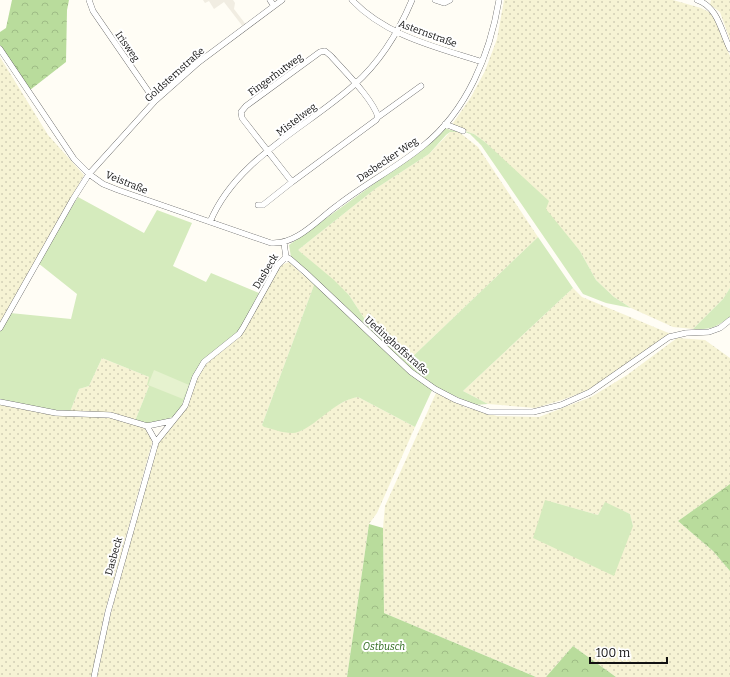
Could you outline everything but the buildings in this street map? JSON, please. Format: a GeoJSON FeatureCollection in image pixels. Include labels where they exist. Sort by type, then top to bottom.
{"type":"FeatureCollection","features":[{"type":"Feature","properties":{"kind":"street","name":"Irisweg"},"geometry":{"type":"LineString","coordinates":[[89,0],[93,12],[155,101]]}},
{"type":"Feature","properties":{"kind":"street"},"geometry":{"type":"LineString","coordinates":[[270,0],[274,6]]}},
{"type":"Feature","properties":{"kind":"street","name":"Goldsternstraße"},"geometry":{"type":"LineString","coordinates":[[89,174],[155,101],[199,62],[282,0]]}},
{"type":"Feature","properties":{"kind":"street","name":"Asternstraße"},"geometry":{"type":"LineString","coordinates":[[352,0],[370,16],[396,32],[422,43],[482,62]]}},
{"type":"Feature","properties":{"kind":"street","name":"Mistelweg"},"geometry":{"type":"LineString","coordinates":[[210,222],[229,189],[251,166],[355,84],[380,56],[396,32],[412,0]]}},
{"type":"Feature","properties":{"kind":"street"},"geometry":{"type":"LineString","coordinates":[[435,0],[444,3],[450,0]]}},
{"type":"Feature","properties":{"kind":"street","name":"Dasbecker Weg"},"geometry":{"type":"LineString","coordinates":[[284,243],[297,237],[338,205],[423,146],[445,124],[469,89],[482,62],[490,40],[499,0]]}},
{"type":"Feature","properties":{"kind":"street"},"geometry":{"type":"LineString","coordinates":[[696,0],[707,4],[714,12],[730,49]]}},
{"type":"Feature","properties":{"kind":"street","name":"Veistraße"},"geometry":{"type":"LineString","coordinates":[[0,48],[67,150],[89,174],[103,184],[271,243],[284,243]]}},
{"type":"Feature","properties":{"kind":"street","name":"Fingerhutweg"},"geometry":{"type":"LineString","coordinates":[[268,152],[241,115],[242,110],[246,106],[320,52],[329,53],[355,84]]}},
{"type":"Feature","properties":{"kind":"street"},"geometry":{"type":"LineString","coordinates":[[355,84],[376,109],[378,117]]}},
{"type":"Feature","properties":{"kind":"street"},"geometry":{"type":"LineString","coordinates":[[258,205],[263,205],[421,86]]}},
{"type":"Feature","properties":{"kind":"street"},"geometry":{"type":"LineString","coordinates":[[445,124],[463,131]]}},
{"type":"Feature","properties":{"kind":"street"},"geometry":{"type":"LineString","coordinates":[[268,152],[292,182]]}},
{"type":"Feature","properties":{"kind":"street"},"geometry":{"type":"LineString","coordinates":[[0,328],[80,186],[89,174]]}},
{"type":"Feature","properties":{"kind":"street","name":"Dasbeck"},"geometry":{"type":"LineString","coordinates":[[94,677],[108,612],[156,442],[185,406],[198,370],[210,356],[239,334],[278,265],[286,257],[284,243]]}},
{"type":"Feature","properties":{"kind":"street","name":"Uedinghoffstraße"},"geometry":{"type":"LineString","coordinates":[[286,257],[305,272],[411,372],[435,389],[456,400],[488,412],[533,412],[561,405],[590,392],[669,338],[686,333],[709,332],[720,328],[730,320]]}},
{"type":"Feature","properties":{"kind":"street"},"geometry":{"type":"LineString","coordinates":[[0,402],[42,411],[110,414],[147,426],[172,421]]}},
{"type":"Feature","properties":{"kind":"street"},"geometry":{"type":"LineString","coordinates":[[147,426],[156,442]]}},
{"type":"Feature","properties":{"kind":"shaded area"},"geometry":{"type":"Polygon","coordinates":[[[203,0],[233,0],[235,3],[234,9],[247,26],[244,28],[224,2],[214,9],[209,1],[205,3],[203,0]]]}},
{"type":"Feature","properties":{"kind":"shaded area"},"geometry":{"type":"Polygon","coordinates":[[[504,0],[673,0],[701,8],[709,12],[714,18],[730,56],[730,288],[723,299],[693,329],[673,327],[631,308],[614,297],[596,280],[580,251],[504,161],[485,142],[474,134],[451,126],[471,97],[485,71],[497,39],[504,0]]]}},
{"type":"Feature","properties":{"kind":"shaded area"},"geometry":{"type":"Polygon","coordinates":[[[711,0],[730,0],[730,40],[720,12],[710,5],[711,0]]]}},
{"type":"Feature","properties":{"kind":"shaded area"},"geometry":{"type":"Polygon","coordinates":[[[0,57],[48,135],[84,175],[0,324],[0,57]]]}},
{"type":"Feature","properties":{"kind":"shaded area"},"geometry":{"type":"Polygon","coordinates":[[[450,132],[459,132],[478,147],[538,237],[408,361],[364,318],[349,295],[298,250],[375,189],[429,154],[450,132]]]}},
{"type":"Feature","properties":{"kind":"shaded area"},"geometry":{"type":"Polygon","coordinates":[[[289,262],[314,285],[262,425],[301,431],[334,407],[351,398],[358,397],[415,427],[377,513],[369,524],[347,677],[97,677],[122,568],[158,443],[187,406],[197,376],[203,365],[231,343],[281,265],[289,262]]]}},
{"type":"Feature","properties":{"kind":"shaded area"},"geometry":{"type":"Polygon","coordinates":[[[573,288],[582,297],[671,334],[588,390],[535,408],[488,404],[463,391],[573,288]]]}},
{"type":"Feature","properties":{"kind":"shaded area"},"geometry":{"type":"Polygon","coordinates":[[[677,338],[705,340],[730,358],[730,484],[678,521],[713,551],[730,571],[730,677],[616,677],[573,646],[546,677],[536,677],[384,613],[383,528],[385,506],[436,393],[465,407],[497,416],[539,417],[591,397],[627,375],[677,338]],[[545,500],[633,526],[630,514],[605,503],[598,515],[545,500]]]}},
{"type":"Feature","properties":{"kind":"shaded area"},"geometry":{"type":"Polygon","coordinates":[[[102,358],[149,377],[149,386],[135,421],[70,412],[79,389],[89,386],[102,358]]]}},
{"type":"Feature","properties":{"kind":"shaded area"},"geometry":{"type":"Polygon","coordinates":[[[0,403],[109,417],[144,427],[151,438],[152,443],[104,615],[92,677],[0,677],[0,403]]]}},
{"type":"Feature","properties":{"kind":"green space"},"geometry":{"type":"Polygon","coordinates":[[[12,0],[69,0],[67,10],[66,62],[30,90],[0,45],[0,32],[6,28],[12,0]]]}},
{"type":"Feature","properties":{"kind":"green space"},"geometry":{"type":"Polygon","coordinates":[[[453,127],[474,134],[485,142],[549,201],[546,209],[580,251],[596,280],[614,297],[631,308],[606,303],[583,294],[481,145],[470,134],[453,127]]]}},
{"type":"Feature","properties":{"kind":"green space"},"geometry":{"type":"Polygon","coordinates":[[[444,128],[459,132],[450,132],[429,154],[375,189],[298,250],[334,280],[349,295],[364,318],[408,361],[538,237],[573,288],[463,391],[488,404],[474,405],[434,386],[415,427],[358,397],[349,399],[340,404],[307,428],[299,432],[281,432],[264,427],[262,425],[314,285],[292,263],[289,245],[421,150],[444,128]]]}},
{"type":"Feature","properties":{"kind":"green space"},"geometry":{"type":"Polygon","coordinates":[[[78,197],[144,233],[157,210],[192,223],[173,266],[206,282],[211,273],[259,293],[242,326],[234,336],[203,360],[191,381],[180,410],[174,416],[166,420],[149,424],[135,421],[149,386],[147,385],[149,377],[102,358],[89,386],[79,389],[70,412],[56,412],[0,400],[0,331],[10,313],[71,319],[77,294],[38,263],[78,197]]]}},
{"type":"Feature","properties":{"kind":"green space"},"geometry":{"type":"Polygon","coordinates":[[[730,288],[730,317],[713,327],[693,329],[723,299],[730,288]]]}},
{"type":"Feature","properties":{"kind":"green space"},"geometry":{"type":"Polygon","coordinates":[[[154,370],[189,385],[183,399],[148,385],[154,370]]]}},
{"type":"Feature","properties":{"kind":"green space"},"geometry":{"type":"Polygon","coordinates":[[[730,484],[730,571],[713,551],[678,521],[730,484]]]}},
{"type":"Feature","properties":{"kind":"green space"},"geometry":{"type":"Polygon","coordinates":[[[545,500],[598,515],[605,502],[630,514],[633,526],[614,576],[533,538],[545,500]]]}},
{"type":"Feature","properties":{"kind":"green space","name":"Ostbusch"},"geometry":{"type":"Polygon","coordinates":[[[369,524],[383,528],[384,613],[536,677],[347,677],[369,524]]]}},
{"type":"Feature","properties":{"kind":"green space"},"geometry":{"type":"Polygon","coordinates":[[[573,646],[616,677],[546,677],[573,646]]]}}]}
